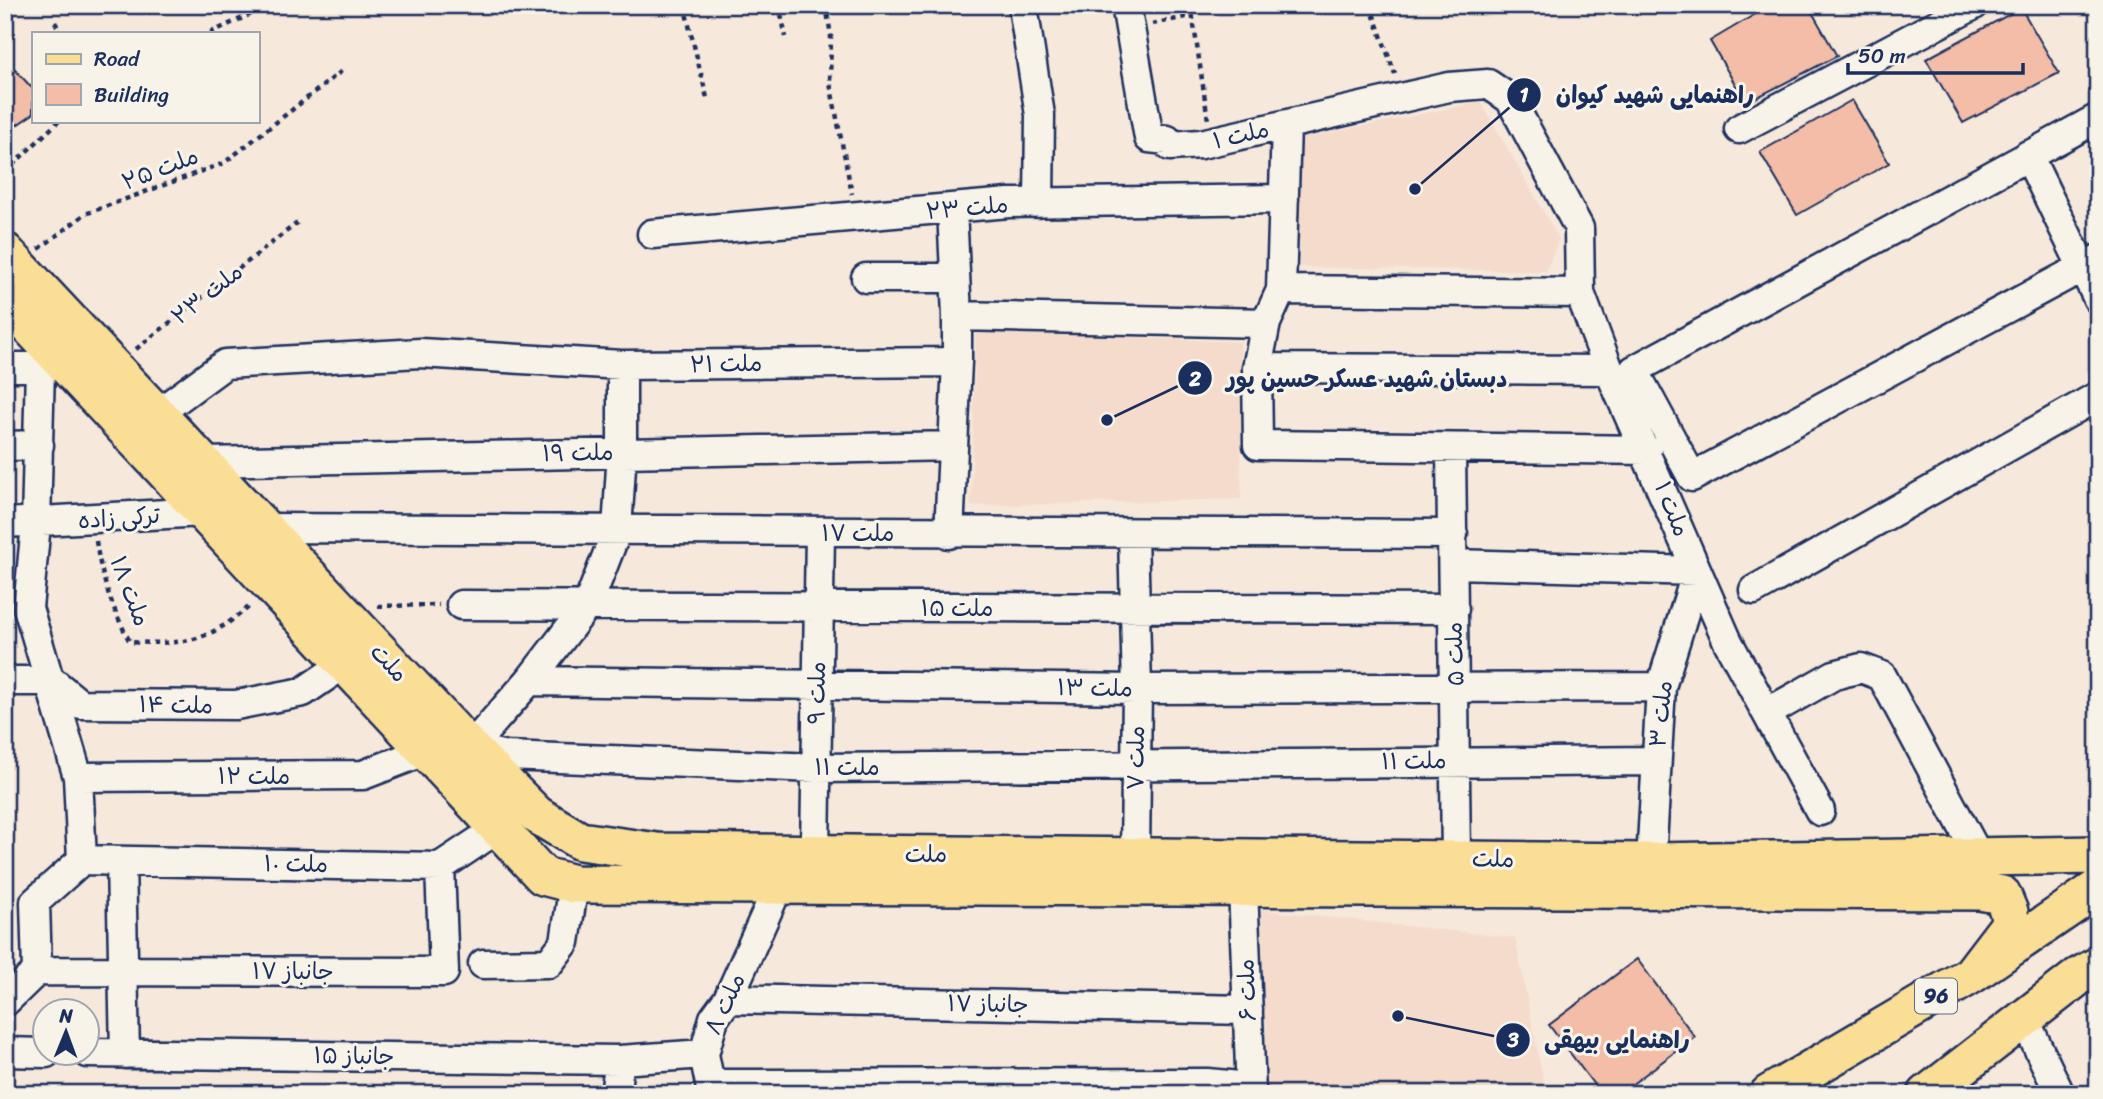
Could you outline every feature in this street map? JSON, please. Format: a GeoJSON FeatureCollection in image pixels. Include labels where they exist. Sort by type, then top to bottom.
{"type":"FeatureCollection","features":[{"type":"Feature","properties":{"kind":"main road","name":"ملت"},"geometry":{"type":"LineString","coordinates":[[11,258],[60,352],[114,367],[337,607],[498,830],[543,876],[574,884],[1243,887],[1980,875],[2098,855]]}},
{"type":"Feature","properties":{"kind":"main road","name":"ملت"},"geometry":{"type":"LineString","coordinates":[[5,300],[60,352],[344,664],[446,757],[580,841],[657,852],[1456,858],[1651,862],[1980,875],[2002,895],[2010,912],[2010,924],[1971,975]]}},
{"type":"Feature","properties":{"kind":"main road","name":"96"},"geometry":{"type":"LineString","coordinates":[[1769,1094],[1971,975],[2098,888]]}},
{"type":"Feature","properties":{"kind":"main road"},"geometry":{"type":"LineString","coordinates":[[1927,1094],[2024,1018],[2098,966]]}},
{"type":"Feature","properties":{"kind":"street"},"geometry":{"type":"LineString","coordinates":[[1739,129],[1974,5]]}},
{"type":"Feature","properties":{"kind":"street"},"geometry":{"type":"LineString","coordinates":[[1024,13],[1040,115],[1039,203]]}},
{"type":"Feature","properties":{"kind":"street","name":"ملت ۱"},"geometry":{"type":"LineString","coordinates":[[1128,17],[1149,138],[1167,140],[1170,146],[1206,143],[1449,87],[1488,84],[1510,99],[1579,228],[1580,293],[1609,370],[1647,450],[1728,642],[1820,811]]}},
{"type":"Feature","properties":{"kind":"street"},"geometry":{"type":"LineString","coordinates":[[2090,263],[1692,477],[1634,370],[2098,118]]}},
{"type":"Feature","properties":{"kind":"street"},"geometry":{"type":"LineString","coordinates":[[1286,125],[1281,290],[1266,323],[1257,368],[1258,445],[1451,450],[1647,450]]}},
{"type":"Feature","properties":{"kind":"street"},"geometry":{"type":"LineString","coordinates":[[2028,155],[2090,263],[2098,299]]}},
{"type":"Feature","properties":{"kind":"street","name":"ملت ۲۳"},"geometry":{"type":"LineString","coordinates":[[652,234],[1039,203],[1284,199]]}},
{"type":"Feature","properties":{"kind":"street"},"geometry":{"type":"LineString","coordinates":[[949,534],[957,362],[951,209]]}},
{"type":"Feature","properties":{"kind":"street"},"geometry":{"type":"LineString","coordinates":[[866,278],[955,278]]}},
{"type":"Feature","properties":{"kind":"street"},"geometry":{"type":"LineString","coordinates":[[1281,290],[1580,293]]}},
{"type":"Feature","properties":{"kind":"street"},"geometry":{"type":"LineString","coordinates":[[957,316],[1266,323]]}},
{"type":"Feature","properties":{"kind":"street"},"geometry":{"type":"LineString","coordinates":[[5,367],[60,352],[39,445],[36,524],[17,608],[52,681],[78,777],[82,860],[35,902],[37,971],[5,1002]]}},
{"type":"Feature","properties":{"kind":"street","name":"ملت ۲۱"},"geometry":{"type":"LineString","coordinates":[[157,414],[225,364],[420,353],[622,365],[957,362]]}},
{"type":"Feature","properties":{"kind":"street"},"geometry":{"type":"LineString","coordinates":[[446,757],[529,681],[588,604],[617,530],[622,451],[622,365]]}},
{"type":"Feature","properties":{"kind":"street"},"geometry":{"type":"LineString","coordinates":[[1257,368],[1609,370]]}},
{"type":"Feature","properties":{"kind":"street"},"geometry":{"type":"LineString","coordinates":[[1754,590],[2098,396]]}},
{"type":"Feature","properties":{"kind":"street"},"geometry":{"type":"LineString","coordinates":[[5,446],[39,445]]}},
{"type":"Feature","properties":{"kind":"street","name":"ملت ۱۹"},"geometry":{"type":"LineString","coordinates":[[203,462],[953,446]]}},
{"type":"Feature","properties":{"kind":"street","name":"ملت ۵"},"geometry":{"type":"LineString","coordinates":[[1451,450],[1457,688],[1456,858]]}},
{"type":"Feature","properties":{"kind":"street","name":"ترکی زاده"},"geometry":{"type":"LineString","coordinates":[[5,523],[36,524],[203,512]]}},
{"type":"Feature","properties":{"kind":"street","name":"ملت ۱۷"},"geometry":{"type":"LineString","coordinates":[[263,528],[949,534],[1453,534]]}},
{"type":"Feature","properties":{"kind":"street","name":"ملت ۹"},"geometry":{"type":"LineString","coordinates":[[815,853],[820,533]]}},
{"type":"Feature","properties":{"kind":"street","name":"ملت ۷"},"geometry":{"type":"LineString","coordinates":[[1133,534],[1137,689],[1135,856]]}},
{"type":"Feature","properties":{"kind":"street"},"geometry":{"type":"LineString","coordinates":[[1453,564],[1697,571]]}},
{"type":"Feature","properties":{"kind":"street","name":"ملت ۳"},"geometry":{"type":"LineString","coordinates":[[1651,862],[1661,687],[1697,571]]}},
{"type":"Feature","properties":{"kind":"street","name":"ملت ۱۵"},"geometry":{"type":"LineString","coordinates":[[461,605],[1454,609]]}},
{"type":"Feature","properties":{"kind":"street","name":"ملت ۱۴"},"geometry":{"type":"LineString","coordinates":[[52,681],[80,704],[236,705],[303,692],[344,664]]}},
{"type":"Feature","properties":{"kind":"street"},"geometry":{"type":"LineString","coordinates":[[1767,713],[1834,675],[1861,668],[1882,676],[1980,875]]}},
{"type":"Feature","properties":{"kind":"street"},"geometry":{"type":"LineString","coordinates":[[5,681],[52,681]]}},
{"type":"Feature","properties":{"kind":"street","name":"ملت ۱۳"},"geometry":{"type":"LineString","coordinates":[[529,681],[1137,689],[1661,687]]}},
{"type":"Feature","properties":{"kind":"street","name":"ملت ۱۱"},"geometry":{"type":"LineString","coordinates":[[446,757],[506,756],[816,768],[1656,761]]}},
{"type":"Feature","properties":{"kind":"street","name":"ملت ۱۲"},"geometry":{"type":"LineString","coordinates":[[78,777],[363,775],[446,757]]}},
{"type":"Feature","properties":{"kind":"street"},"geometry":{"type":"LineString","coordinates":[[440,867],[498,830]]}},
{"type":"Feature","properties":{"kind":"street","name":"ملت ۱۰"},"geometry":{"type":"LineString","coordinates":[[82,860],[440,867]]}},
{"type":"Feature","properties":{"kind":"street"},"geometry":{"type":"LineString","coordinates":[[121,861],[125,1054]]}},
{"type":"Feature","properties":{"kind":"street","name":"جانباز ۱۷"},"geometry":{"type":"LineString","coordinates":[[37,971],[444,972],[440,867]]}},
{"type":"Feature","properties":{"kind":"street"},"geometry":{"type":"LineString","coordinates":[[483,964],[549,963],[565,942],[574,884]]}},
{"type":"Feature","properties":{"kind":"street","name":"ملت ۸"},"geometry":{"type":"LineString","coordinates":[[620,1060],[704,1054],[714,1018],[728,999],[779,885]]}},
{"type":"Feature","properties":{"kind":"street","name":"ملت ۶"},"geometry":{"type":"LineString","coordinates":[[1243,887],[1251,1090]]}},
{"type":"Feature","properties":{"kind":"street","name":"جانباز ۱۷"},"geometry":{"type":"LineString","coordinates":[[728,999],[1248,1010]]}},
{"type":"Feature","properties":{"kind":"street"},"geometry":{"type":"LineString","coordinates":[[2024,1018],[2060,1094]]}},
{"type":"Feature","properties":{"kind":"street"},"geometry":{"type":"LineString","coordinates":[[5,1052],[32,1053]]}},
{"type":"Feature","properties":{"kind":"street","name":"جانباز ۱۵"},"geometry":{"type":"LineString","coordinates":[[102,1053],[620,1060]]}},
{"type":"Feature","properties":{"kind":"street"},"geometry":{"type":"LineString","coordinates":[[704,1054],[710,1084],[788,1089],[1207,1083],[1251,1090]]}},
{"type":"Feature","properties":{"kind":"street"},"geometry":{"type":"LineString","coordinates":[[614,1094],[620,1060]]}},
{"type":"Feature","properties":{"kind":"path"},"geometry":{"type":"LineString","coordinates":[[212,32],[271,5]]}},
{"type":"Feature","properties":{"kind":"path"},"geometry":{"type":"LineString","coordinates":[[684,5],[706,98]]}},
{"type":"Feature","properties":{"kind":"path"},"geometry":{"type":"LineString","coordinates":[[779,5],[786,37]]}},
{"type":"Feature","properties":{"kind":"path"},"geometry":{"type":"LineString","coordinates":[[826,5],[831,36],[830,83],[856,217]]}},
{"type":"Feature","properties":{"kind":"path"},"geometry":{"type":"LineString","coordinates":[[1191,5],[1206,143]]}},
{"type":"Feature","properties":{"kind":"path"},"geometry":{"type":"LineString","coordinates":[[1370,5],[1403,97]]}},
{"type":"Feature","properties":{"kind":"path"},"geometry":{"type":"LineString","coordinates":[[1128,17],[1192,16]]}},
{"type":"Feature","properties":{"kind":"path"},"geometry":{"type":"LineString","coordinates":[[55,22],[60,32]]}},
{"type":"Feature","properties":{"kind":"path","name":"ملت ۲۵"},"geometry":{"type":"LineString","coordinates":[[11,258],[85,214],[224,163],[343,71]]}},
{"type":"Feature","properties":{"kind":"path"},"geometry":{"type":"LineString","coordinates":[[5,172],[59,122]]}},
{"type":"Feature","properties":{"kind":"path","name":"ملت ۲۳"},"geometry":{"type":"LineString","coordinates":[[114,367],[301,220]]}},
{"type":"Feature","properties":{"kind":"path","name":"ملت ۱۸"},"geometry":{"type":"LineString","coordinates":[[93,520],[99,569],[116,615],[130,642],[174,644],[223,628],[272,587]]}},
{"type":"Feature","properties":{"kind":"path"},"geometry":{"type":"LineString","coordinates":[[337,607],[461,605]]}},
{"type":"Feature","properties":{"kind":"shaded area"},"geometry":{"type":"Polygon","coordinates":[[[1481,102],[1559,239],[1546,271],[1300,267],[1300,139],[1481,102]]]}},
{"type":"Feature","properties":{"kind":"shaded area"},"geometry":{"type":"Polygon","coordinates":[[[976,331],[1240,342],[1241,499],[971,506],[976,331]]]}},
{"type":"Feature","properties":{"kind":"shaded area"},"geometry":{"type":"Polygon","coordinates":[[[1261,910],[1515,938],[1546,1094],[1268,1094],[1261,910]]]}},
{"type":"Feature","properties":{"kind":"building"},"geometry":{"type":"Polygon","coordinates":[[[1771,5],[1808,5],[1837,56],[1746,103],[1710,41],[1771,5]]]}},
{"type":"Feature","properties":{"kind":"building"},"geometry":{"type":"Polygon","coordinates":[[[2021,8],[2059,73],[1963,123],[1926,59],[2021,8]]]}},
{"type":"Feature","properties":{"kind":"building"},"geometry":{"type":"Polygon","coordinates":[[[5,59],[32,88],[32,115],[5,133],[5,59]]]}},
{"type":"Feature","properties":{"kind":"building"},"geometry":{"type":"Polygon","coordinates":[[[1852,100],[1889,163],[1797,215],[1760,152],[1852,100]]]}},
{"type":"Feature","properties":{"kind":"building"},"geometry":{"type":"Polygon","coordinates":[[[1637,959],[1695,1037],[1619,1094],[1601,1094],[1549,1025],[1637,959]]]}},
{"type":"Feature","properties":{"kind":"place","name":"راهنمایی شهید کیوان"},"geometry":{"type":"Point","coordinates":[1415,189]}},
{"type":"Feature","properties":{"kind":"place","name":"دبستان شهید عسکر حسین پور"},"geometry":{"type":"Point","coordinates":[1107,420]}},
{"type":"Feature","properties":{"kind":"place","name":"راهنمایی بیهقی"},"geometry":{"type":"Point","coordinates":[1398,1016]}}]}
